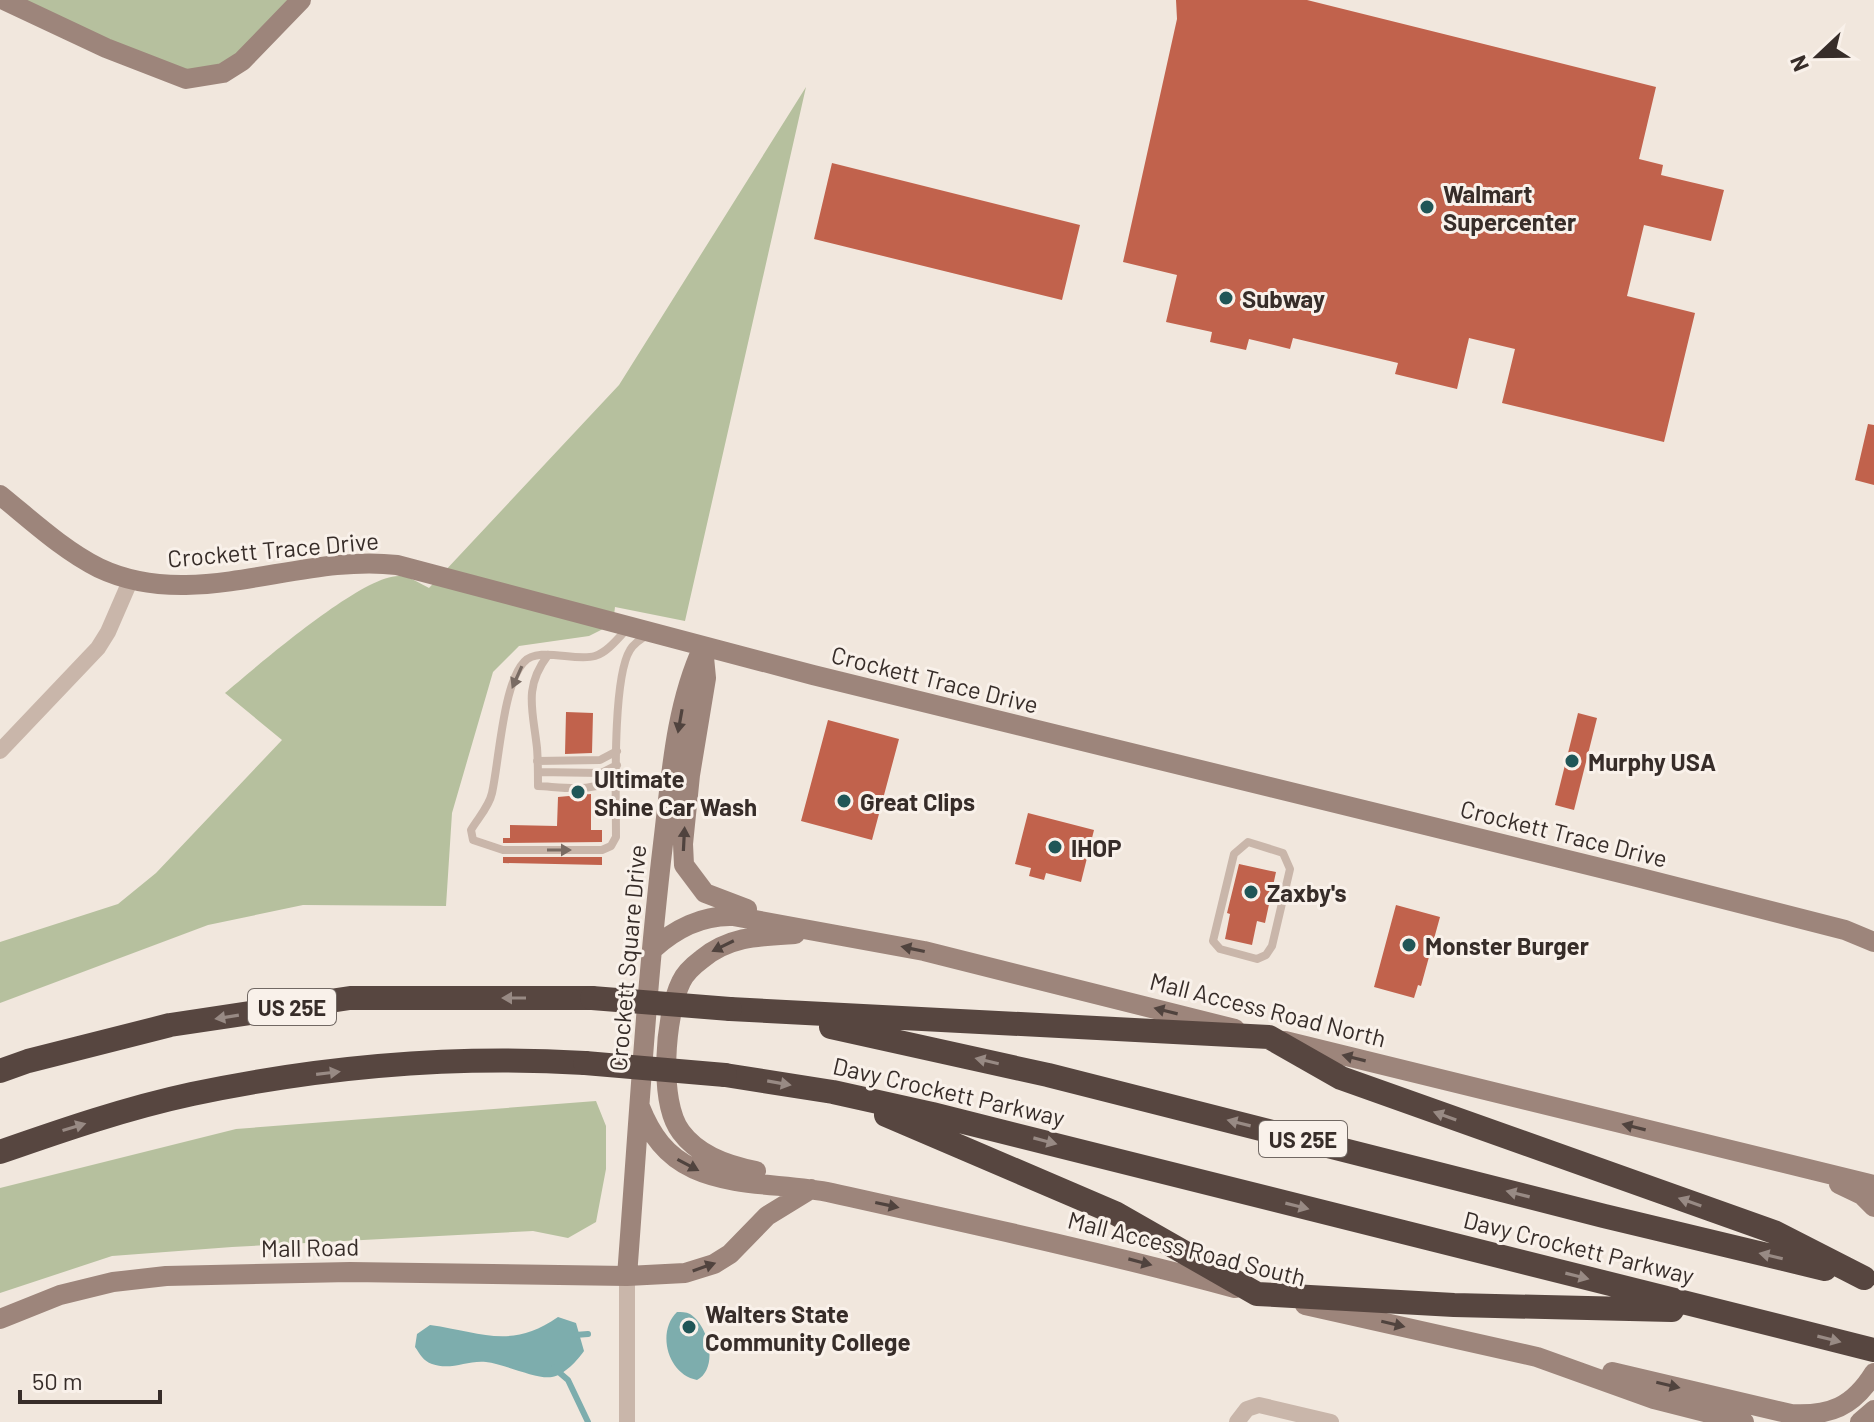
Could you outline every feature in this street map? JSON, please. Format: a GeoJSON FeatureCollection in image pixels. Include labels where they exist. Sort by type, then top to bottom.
{"type":"FeatureCollection","features":[{"type":"Feature","properties":{"kind":"highway","name":"Davy Crockett Parkway"},"geometry":{"type":"LineString","coordinates":[[0,1071],[170,1025],[350,998],[592,998],[730,1009],[882,1037],[1048,1075],[1604,1216],[1869,1279]]}},
{"type":"Feature","properties":{"kind":"highway"},"geometry":{"type":"LineString","coordinates":[[730,1009],[1269,1037],[1341,1078],[1774,1232],[1869,1279]]}},
{"type":"Feature","properties":{"kind":"highway","name":"Davy Crockett Parkway"},"geometry":{"type":"LineString","coordinates":[[0,1152],[71,1127],[190,1095],[265,1081],[426,1063],[585,1063],[725,1075],[833,1092],[1038,1139],[1874,1350]]}},
{"type":"Feature","properties":{"kind":"highway"},"geometry":{"type":"LineString","coordinates":[[833,1092],[1115,1213],[1257,1294],[1454,1305],[1717,1311]]}},
{"type":"Feature","properties":{"kind":"street"},"geometry":{"type":"LineString","coordinates":[[4,0],[106,48],[186,79],[223,73],[242,61],[301,0]]}},
{"type":"Feature","properties":{"kind":"street","name":"Crockett Trace Drive"},"geometry":{"type":"LineString","coordinates":[[0,495],[86,561],[131,579],[183,586],[381,563],[414,569],[703,647],[1845,930],[1874,942]]}},
{"type":"Feature","properties":{"kind":"street"},"geometry":{"type":"LineString","coordinates":[[0,751],[98,648],[131,579]]}},
{"type":"Feature","properties":{"kind":"street","name":"Crockett Square Drive"},"geometry":{"type":"LineString","coordinates":[[703,647],[706,678],[690,775],[684,865],[699,887],[717,899],[827,932]]}},
{"type":"Feature","properties":{"kind":"street","name":"Crockett Square Drive"},"geometry":{"type":"LineString","coordinates":[[627,1422],[627,1276],[653,949],[681,714],[690,675],[703,647]]}},
{"type":"Feature","properties":{"kind":"street","name":"Mall Access Road North"},"geometry":{"type":"LineString","coordinates":[[653,949],[679,930],[720,915],[827,932],[1042,979],[1874,1185]]}},
{"type":"Feature","properties":{"kind":"street"},"geometry":{"type":"LineString","coordinates":[[811,1189],[775,1175],[737,1167],[709,1155],[681,1132],[674,1121],[665,1087],[675,997],[690,969],[709,953],[732,941],[827,932]]}},
{"type":"Feature","properties":{"kind":"street","name":"Mall Access Road South"},"geometry":{"type":"LineString","coordinates":[[640,1107],[657,1142],[695,1170],[741,1182],[811,1189],[1103,1252],[1257,1294],[1537,1357],[1654,1399],[1744,1422]]}},
{"type":"Feature","properties":{"kind":"street"},"geometry":{"type":"LineString","coordinates":[[1818,1173],[1862,1195],[1874,1207]]}},
{"type":"Feature","properties":{"kind":"street","name":"Mall Road"},"geometry":{"type":"LineString","coordinates":[[0,1319],[60,1295],[113,1282],[166,1276],[350,1272],[627,1276],[685,1273],[714,1264],[730,1254],[767,1216],[811,1189]]}},
{"type":"Feature","properties":{"kind":"street"},"geometry":{"type":"LineString","coordinates":[[1537,1357],[1584,1365],[1791,1414],[1816,1415],[1842,1407],[1864,1389],[1874,1373]]}},
{"type":"Feature","properties":{"kind":"street"},"geometry":{"type":"LineString","coordinates":[[1237,1422],[1247,1409],[1259,1405],[1331,1422]]}},
{"type":"Feature","properties":{"kind":"street"},"geometry":{"type":"LineString","coordinates":[[1860,1422],[1874,1410]]}},
{"type":"Feature","properties":{"kind":"lane"},"geometry":{"type":"LineString","coordinates":[[628,627],[595,656],[538,654],[524,662],[512,687],[492,794],[471,830],[473,840],[503,850],[602,850],[611,846],[616,837],[617,751],[625,662],[630,648],[650,633]]}},
{"type":"Feature","properties":{"kind":"lane"},"geometry":{"type":"LineString","coordinates":[[548,655],[536,670],[531,688],[538,786],[591,787],[606,784],[616,776]]}},
{"type":"Feature","properties":{"kind":"lane"},"geometry":{"type":"LineString","coordinates":[[537,761],[600,760],[617,751]]}},
{"type":"Feature","properties":{"kind":"lane"},"geometry":{"type":"LineString","coordinates":[[538,772],[601,773],[617,765]]}},
{"type":"Feature","properties":{"kind":"lane"},"geometry":{"type":"LineString","coordinates":[[1256,964],[1263,962],[1272,946],[1290,869],[1283,853],[1248,842],[1234,854],[1213,941],[1220,949],[1238,954],[1257,959],[1266,955]]}},
{"type":"Feature","properties":{"kind":"green space"},"geometry":{"type":"Polygon","coordinates":[[[4,0],[301,0],[277,26],[206,77],[4,0]]]}},
{"type":"Feature","properties":{"kind":"green space"},"geometry":{"type":"Polygon","coordinates":[[[806,87],[685,621],[615,607],[613,624],[589,636],[519,646],[493,672],[452,813],[446,906],[303,905],[208,925],[0,1003],[0,942],[118,904],[156,873],[282,740],[225,693],[311,624],[362,589],[383,579],[400,576],[429,588],[619,385],[806,87]]]}},
{"type":"Feature","properties":{"kind":"green space"},"geometry":{"type":"Polygon","coordinates":[[[596,1101],[606,1126],[606,1169],[596,1222],[568,1238],[533,1231],[112,1256],[0,1293],[0,1188],[236,1129],[596,1101]]]}},
{"type":"Feature","properties":{"kind":"water"},"geometry":{"type":"Polygon","coordinates":[[[677,1312],[690,1314],[697,1320],[709,1347],[708,1366],[697,1380],[679,1370],[668,1352],[667,1330],[677,1312]]]}},
{"type":"Feature","properties":{"kind":"water"},"geometry":{"type":"Polygon","coordinates":[[[558,1317],[576,1323],[584,1351],[557,1376],[538,1376],[486,1362],[439,1366],[426,1361],[415,1347],[417,1334],[430,1325],[510,1336],[541,1327],[558,1317]]]}},
{"type":"Feature","properties":{"kind":"building","name":"Walmart Supercenter"},"geometry":{"type":"Polygon","coordinates":[[[1176,0],[1307,0],[1656,87],[1639,159],[1663,165],[1661,175],[1724,190],[1711,241],[1644,225],[1627,296],[1695,313],[1664,442],[1502,403],[1515,349],[1469,338],[1457,389],[1395,374],[1398,363],[1293,338],[1290,349],[1249,339],[1246,350],[1210,342],[1212,332],[1166,322],[1177,275],[1123,262],[1177,19],[1176,0]]]}},
{"type":"Feature","properties":{"kind":"building"},"geometry":{"type":"Polygon","coordinates":[[[832,163],[1080,225],[1062,300],[814,239],[832,163]]]}},
{"type":"Feature","properties":{"kind":"building"},"geometry":{"type":"Polygon","coordinates":[[[1868,424],[1874,425],[1874,485],[1855,480],[1868,424]]]}},
{"type":"Feature","properties":{"kind":"building"},"geometry":{"type":"Polygon","coordinates":[[[566,712],[593,713],[592,753],[565,754],[566,712]]]}},
{"type":"Feature","properties":{"kind":"building","name":"Murphy USA"},"geometry":{"type":"Polygon","coordinates":[[[1578,713],[1597,718],[1574,810],[1555,805],[1578,713]]]}},
{"type":"Feature","properties":{"kind":"building"},"geometry":{"type":"Polygon","coordinates":[[[828,720],[899,739],[872,840],[801,821],[828,720]]]}},
{"type":"Feature","properties":{"kind":"building"},"geometry":{"type":"Polygon","coordinates":[[[591,794],[591,830],[602,830],[602,842],[503,843],[503,838],[510,838],[510,825],[557,826],[558,797],[591,794]]]}},
{"type":"Feature","properties":{"kind":"building","name":"IHOP"},"geometry":{"type":"Polygon","coordinates":[[[1028,813],[1094,830],[1081,882],[1046,873],[1044,880],[1029,876],[1031,868],[1015,864],[1028,813]]]}},
{"type":"Feature","properties":{"kind":"building"},"geometry":{"type":"Polygon","coordinates":[[[503,857],[602,857],[602,865],[503,863],[503,857]]]}},
{"type":"Feature","properties":{"kind":"building","name":"Zaxby's"},"geometry":{"type":"Polygon","coordinates":[[[1239,864],[1276,872],[1265,923],[1257,921],[1252,945],[1225,939],[1230,914],[1227,913],[1239,864]]]}},
{"type":"Feature","properties":{"kind":"building","name":"Monster Burger"},"geometry":{"type":"Polygon","coordinates":[[[1396,905],[1440,917],[1421,986],[1418,985],[1414,998],[1374,987],[1396,905]]]}},
{"type":"Feature","properties":{"kind":"waterway"},"geometry":{"type":"LineString","coordinates":[[575,1335],[588,1334]]}},
{"type":"Feature","properties":{"kind":"waterway"},"geometry":{"type":"LineString","coordinates":[[554,1368],[568,1380],[588,1422]]}},
{"type":"Feature","properties":{"kind":"place","name":"Walmart Supercenter"},"geometry":{"type":"Point","coordinates":[1427,207]}},
{"type":"Feature","properties":{"kind":"place","name":"Subway"},"geometry":{"type":"Point","coordinates":[1226,298]}},
{"type":"Feature","properties":{"kind":"place","name":"Murphy USA"},"geometry":{"type":"Point","coordinates":[1572,761]}},
{"type":"Feature","properties":{"kind":"place","name":"Ultimate Shine Car Wash"},"geometry":{"type":"Point","coordinates":[578,792]}},
{"type":"Feature","properties":{"kind":"place","name":"Great Clips"},"geometry":{"type":"Point","coordinates":[844,801]}},
{"type":"Feature","properties":{"kind":"place","name":"IHOP"},"geometry":{"type":"Point","coordinates":[1055,847]}},
{"type":"Feature","properties":{"kind":"place","name":"Zaxby's"},"geometry":{"type":"Point","coordinates":[1251,892]}},
{"type":"Feature","properties":{"kind":"place","name":"Monster Burger"},"geometry":{"type":"Point","coordinates":[1409,945]}},
{"type":"Feature","properties":{"kind":"place","name":"Walters State Community College"},"geometry":{"type":"Point","coordinates":[689,1327]}}]}
